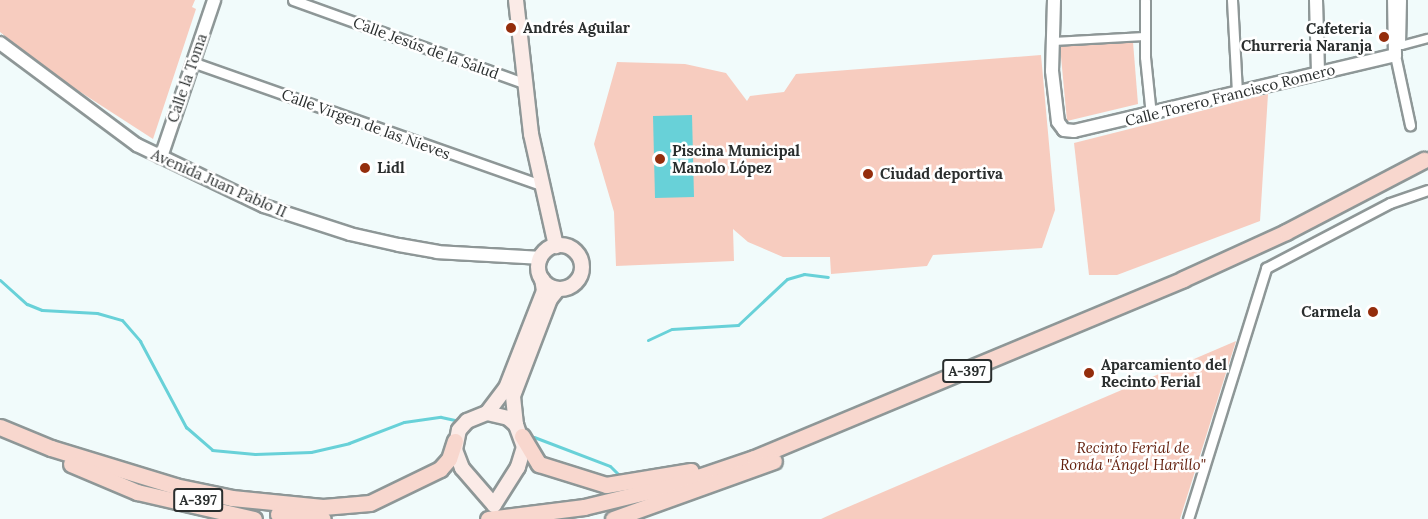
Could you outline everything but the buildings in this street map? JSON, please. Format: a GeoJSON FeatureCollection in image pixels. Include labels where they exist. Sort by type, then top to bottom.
{"type":"FeatureCollection","features":[{"type":"Feature","properties":{"kind":"main road"},"geometry":{"type":"LineString","coordinates":[[516,0],[524,83],[541,185],[556,246]]}},
{"type":"Feature","properties":{"kind":"main road","name":"A-397"},"geometry":{"type":"LineString","coordinates":[[488,519],[584,507],[674,485],[908,396],[1286,232],[1424,160]]}},
{"type":"Feature","properties":{"kind":"main road"},"geometry":{"type":"LineString","coordinates":[[0,427],[51,448],[175,486],[232,498],[323,507],[370,503],[440,469],[449,459],[455,441],[466,421],[487,413],[506,388],[544,291],[541,258],[556,246]]}},
{"type":"Feature","properties":{"kind":"main road"},"geometry":{"type":"LineString","coordinates":[[455,441],[457,460],[494,505],[522,458],[513,396],[550,299],[558,289],[576,282],[582,266],[575,251],[556,246]]}},
{"type":"Feature","properties":{"kind":"main road"},"geometry":{"type":"LineString","coordinates":[[542,279],[558,289]]}},
{"type":"Feature","properties":{"kind":"main road"},"geometry":{"type":"LineString","coordinates":[[487,413],[508,418],[519,431],[534,459],[554,471],[606,485],[636,482],[727,459],[976,367]]}},
{"type":"Feature","properties":{"kind":"main road"},"geometry":{"type":"LineString","coordinates":[[613,519],[732,478],[859,426],[908,396]]}},
{"type":"Feature","properties":{"kind":"main road","name":"A-397"},"geometry":{"type":"LineString","coordinates":[[0,435],[76,466],[202,500],[323,519]]}},
{"type":"Feature","properties":{"kind":"main road"},"geometry":{"type":"LineString","coordinates":[[76,466],[138,492],[254,519]]}},
{"type":"Feature","properties":{"kind":"main road"},"geometry":{"type":"LineString","coordinates":[[468,475],[489,482],[510,475]]}},
{"type":"Feature","properties":{"kind":"street","name":"Calle la Toma"},"geometry":{"type":"LineString","coordinates":[[161,157],[214,0]]}},
{"type":"Feature","properties":{"kind":"street","name":"Calle Jesús de la Salud"},"geometry":{"type":"LineString","coordinates":[[294,0],[524,83]]}},
{"type":"Feature","properties":{"kind":"street"},"geometry":{"type":"LineString","coordinates":[[1054,0],[1053,41],[1144,36]]}},
{"type":"Feature","properties":{"kind":"street"},"geometry":{"type":"LineString","coordinates":[[1145,0],[1144,36],[1151,115]]}},
{"type":"Feature","properties":{"kind":"street"},"geometry":{"type":"LineString","coordinates":[[1232,0],[1237,93]]}},
{"type":"Feature","properties":{"kind":"street"},"geometry":{"type":"LineString","coordinates":[[1316,0],[1318,73]]}},
{"type":"Feature","properties":{"kind":"street"},"geometry":{"type":"LineString","coordinates":[[1394,0],[1395,55],[1410,125]]}},
{"type":"Feature","properties":{"kind":"street"},"geometry":{"type":"LineString","coordinates":[[1402,0],[1401,45],[1428,38]]}},
{"type":"Feature","properties":{"kind":"street","name":"Calle Torero Francisco Romero"},"geometry":{"type":"LineString","coordinates":[[1053,41],[1058,122],[1064,130],[1074,131],[1151,115],[1395,55]]}},
{"type":"Feature","properties":{"kind":"street","name":"Avenida Juan Pablo II"},"geometry":{"type":"LineString","coordinates":[[0,43],[137,146],[264,206],[350,234],[437,252],[541,258]]}},
{"type":"Feature","properties":{"kind":"street","name":"Calle Virgen de las Nieves"},"geometry":{"type":"LineString","coordinates":[[192,62],[541,185]]}},
{"type":"Feature","properties":{"kind":"street"},"geometry":{"type":"LineString","coordinates":[[1188,519],[1266,268],[1390,203],[1428,190]]}},
{"type":"Feature","properties":{"kind":"green space"},"geometry":{"type":"Polygon","coordinates":[[[0,0],[195,0],[192,7],[196,9],[153,139],[54,75],[0,32],[0,0]]]}},
{"type":"Feature","properties":{"kind":"green space"},"geometry":{"type":"Polygon","coordinates":[[[1133,42],[1138,104],[1067,121],[1060,46],[1133,42]]]}},
{"type":"Feature","properties":{"kind":"green space","name":"Ciudad deportiva"},"geometry":{"type":"Polygon","coordinates":[[[1041,55],[1055,210],[1042,248],[933,255],[927,266],[831,274],[830,257],[783,257],[748,242],[733,229],[734,261],[616,266],[614,212],[594,144],[617,62],[685,64],[726,73],[747,101],[750,96],[784,92],[796,74],[1041,55]]]}},
{"type":"Feature","properties":{"kind":"green space"},"geometry":{"type":"Polygon","coordinates":[[[1268,94],[1260,221],[1117,275],[1089,275],[1074,143],[1268,94]]]}},
{"type":"Feature","properties":{"kind":"green space","name":"Recinto Ferial de Ronda \"Ángel Harillo\""},"geometry":{"type":"Polygon","coordinates":[[[1236,341],[1180,519],[821,519],[834,513],[1236,341]]]}},
{"type":"Feature","properties":{"kind":"water"},"geometry":{"type":"Polygon","coordinates":[[[692,115],[694,197],[655,198],[653,116],[692,115]]]}},
{"type":"Feature","properties":{"kind":"waterway"},"geometry":{"type":"LineString","coordinates":[[648,340],[672,329],[738,325],[787,279],[804,274],[828,277]]}},
{"type":"Feature","properties":{"kind":"waterway"},"geometry":{"type":"LineString","coordinates":[[0,280],[27,304],[42,310],[97,313],[122,320],[140,341],[186,427],[212,450],[255,454],[311,452],[349,443],[404,422],[441,417],[455,420]]}},
{"type":"Feature","properties":{"kind":"waterway"},"geometry":{"type":"LineString","coordinates":[[534,437],[610,466],[620,476]]}},
{"type":"Feature","properties":{"kind":"place","name":"Andrés Aguilar"},"geometry":{"type":"Point","coordinates":[511,28]}},
{"type":"Feature","properties":{"kind":"place","name":"Cafeteria Churreria Naranja"},"geometry":{"type":"Point","coordinates":[1384,37]}},
{"type":"Feature","properties":{"kind":"place","name":"Piscina Municipal Manolo López"},"geometry":{"type":"Point","coordinates":[660,159]}},
{"type":"Feature","properties":{"kind":"place","name":"Lidl"},"geometry":{"type":"Point","coordinates":[365,168]}},
{"type":"Feature","properties":{"kind":"place","name":"Ciudad deportiva"},"geometry":{"type":"Point","coordinates":[868,174]}},
{"type":"Feature","properties":{"kind":"place","name":"Carmela"},"geometry":{"type":"Point","coordinates":[1373,312]}},
{"type":"Feature","properties":{"kind":"place","name":"Aparcamiento del Recinto Ferial"},"geometry":{"type":"Point","coordinates":[1089,373]}}]}
